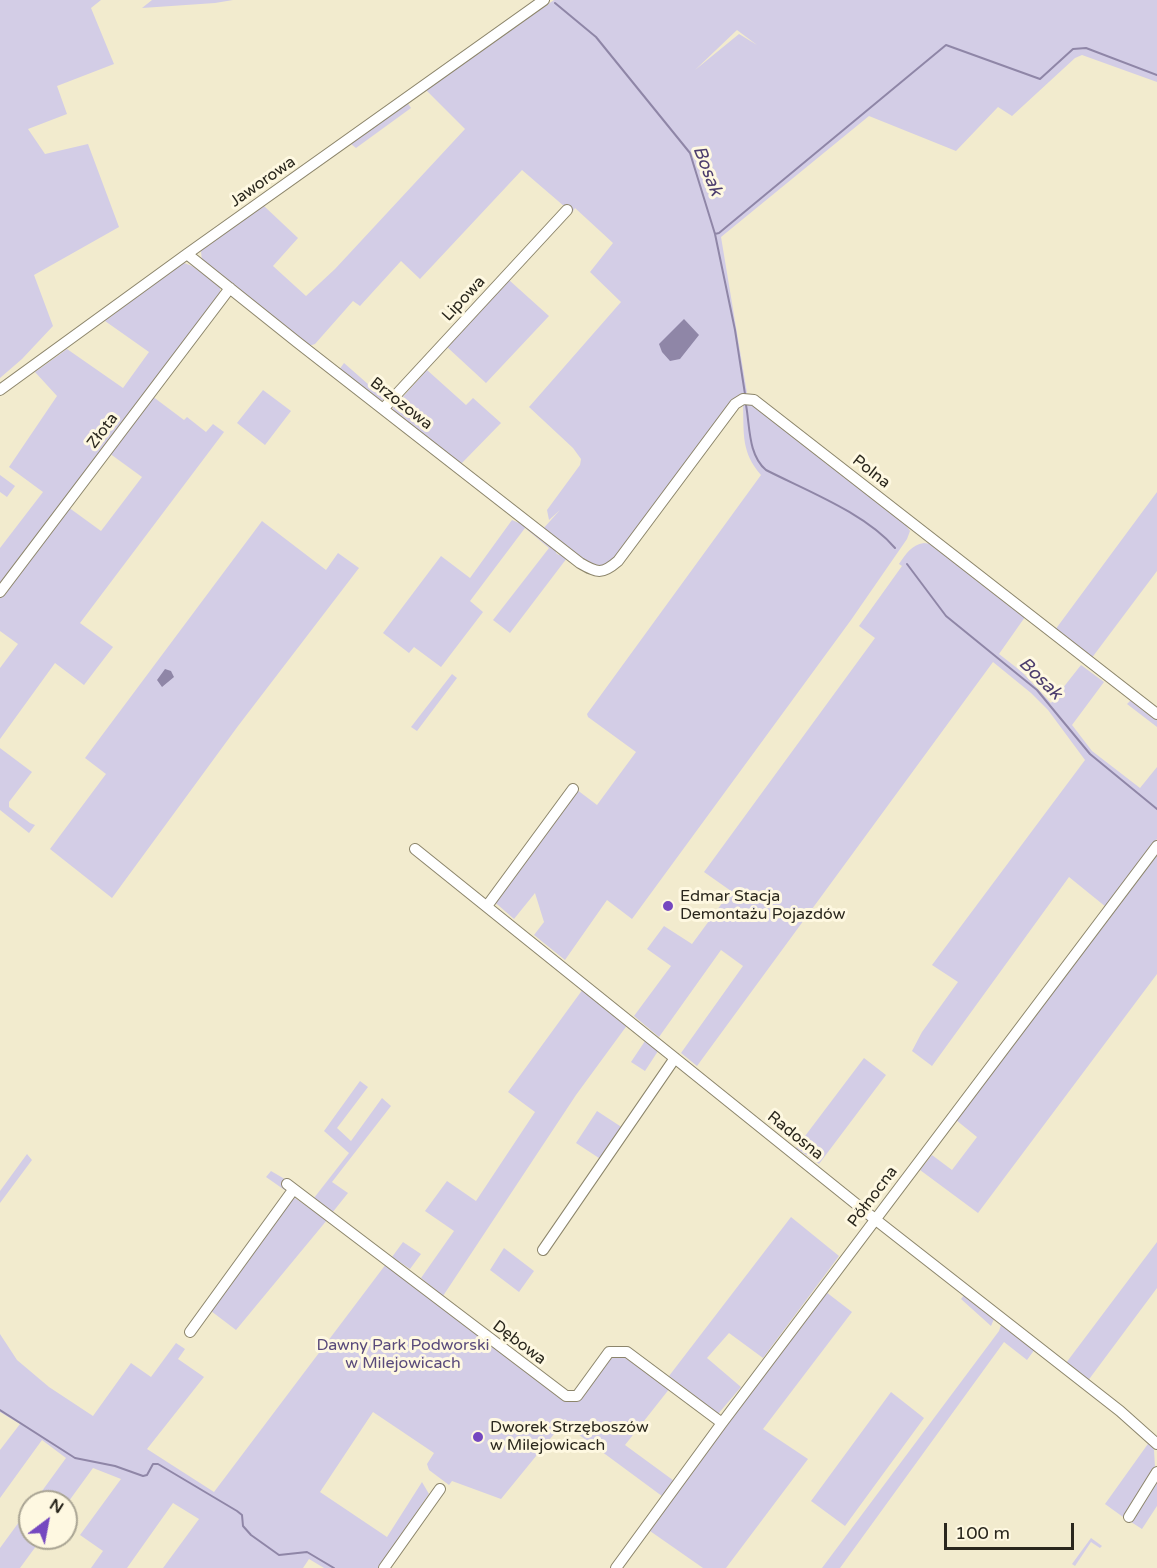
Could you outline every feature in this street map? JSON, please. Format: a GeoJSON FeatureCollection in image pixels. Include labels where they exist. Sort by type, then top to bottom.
{"type":"FeatureCollection","features":[{"type":"Feature","properties":{"kind":"street","name":"Jaworowa"},"geometry":{"type":"LineString","coordinates":[[0,390],[544,0]]}},
{"type":"Feature","properties":{"kind":"street","name":"Lipowa"},"geometry":{"type":"LineString","coordinates":[[383,409],[567,210]]}},
{"type":"Feature","properties":{"kind":"street","name":"Brzozowa"},"geometry":{"type":"LineString","coordinates":[[188,254],[580,563],[600,572]]}},
{"type":"Feature","properties":{"kind":"street","name":"Złota"},"geometry":{"type":"LineString","coordinates":[[0,592],[230,288]]}},
{"type":"Feature","properties":{"kind":"street","name":"Polna"},"geometry":{"type":"LineString","coordinates":[[600,572],[610,569],[618,561],[735,404],[743,399],[754,400],[1157,714]]}},
{"type":"Feature","properties":{"kind":"street"},"geometry":{"type":"LineString","coordinates":[[487,906],[573,789]]}},
{"type":"Feature","properties":{"kind":"street","name":"Północna"},"geometry":{"type":"LineString","coordinates":[[616,1568],[722,1423],[1157,846]]}},
{"type":"Feature","properties":{"kind":"street","name":"Radosna"},"geometry":{"type":"LineString","coordinates":[[416,849],[876,1220],[1120,1411],[1157,1444]]}},
{"type":"Feature","properties":{"kind":"street"},"geometry":{"type":"LineString","coordinates":[[543,1250],[675,1058]]}},
{"type":"Feature","properties":{"kind":"street","name":"Dębowa"},"geometry":{"type":"LineString","coordinates":[[190,1332],[290,1187],[566,1396],[577,1396],[609,1352],[627,1352],[722,1423]]}},
{"type":"Feature","properties":{"kind":"street"},"geometry":{"type":"LineString","coordinates":[[1128,1517],[1157,1472]]}},
{"type":"Feature","properties":{"kind":"street"},"geometry":{"type":"LineString","coordinates":[[384,1568],[440,1489]]}},
{"type":"Feature","properties":{"kind":"green space"},"geometry":{"type":"Polygon","coordinates":[[[0,0],[101,0],[91,8],[114,64],[57,86],[67,114],[28,129],[45,154],[88,144],[119,227],[34,275],[53,326],[22,359],[0,378],[0,0]]]}},
{"type":"Feature","properties":{"kind":"green space"},"geometry":{"type":"Polygon","coordinates":[[[152,0],[233,0],[142,8],[152,0]]]}},
{"type":"Feature","properties":{"kind":"green space"},"geometry":{"type":"Polygon","coordinates":[[[554,0],[1157,0],[1157,82],[1082,55],[1075,58],[1012,116],[998,107],[956,151],[869,116],[721,237],[747,393],[739,397],[617,558],[600,567],[593,566],[542,530],[560,510],[549,520],[547,510],[580,465],[581,459],[573,448],[529,407],[621,302],[590,272],[613,243],[575,208],[572,213],[522,170],[420,279],[401,261],[360,306],[353,301],[315,344],[309,346],[202,262],[201,251],[207,245],[264,206],[298,238],[273,266],[306,296],[335,269],[465,129],[426,90],[554,0]],[[737,30],[695,70],[739,34],[757,45],[737,30]]]}},
{"type":"Feature","properties":{"kind":"green space"},"geometry":{"type":"Polygon","coordinates":[[[407,102],[411,108],[356,148],[351,144],[407,102]]]}},
{"type":"Feature","properties":{"kind":"green space"},"geometry":{"type":"Polygon","coordinates":[[[184,263],[192,266],[220,286],[220,294],[152,396],[184,420],[187,417],[206,432],[213,424],[224,432],[80,623],[113,647],[84,685],[55,663],[0,739],[0,668],[18,644],[0,631],[0,548],[43,492],[9,467],[57,396],[35,372],[67,349],[123,388],[149,352],[105,321],[175,267],[184,263]],[[109,453],[68,507],[101,531],[142,477],[109,453]]]}},
{"type":"Feature","properties":{"kind":"green space"},"geometry":{"type":"Polygon","coordinates":[[[509,280],[549,316],[486,383],[447,347],[509,280]]]}},
{"type":"Feature","properties":{"kind":"green space"},"geometry":{"type":"Polygon","coordinates":[[[344,363],[385,399],[380,402],[339,370],[344,363]]]}},
{"type":"Feature","properties":{"kind":"green space"},"geometry":{"type":"Polygon","coordinates":[[[427,370],[466,405],[473,398],[501,423],[460,465],[392,409],[427,370]]]}},
{"type":"Feature","properties":{"kind":"green space"},"geometry":{"type":"Polygon","coordinates":[[[263,390],[291,411],[265,445],[237,423],[263,390]]]}},
{"type":"Feature","properties":{"kind":"green space"},"geometry":{"type":"Polygon","coordinates":[[[749,403],[906,525],[910,531],[907,539],[851,620],[632,919],[607,900],[565,960],[534,935],[544,922],[535,893],[514,919],[490,898],[572,786],[597,805],[636,752],[587,714],[761,475],[750,458],[745,442],[743,404],[749,403]]]}},
{"type":"Feature","properties":{"kind":"green space"},"geometry":{"type":"Polygon","coordinates":[[[0,475],[15,486],[7,497],[0,492],[0,475]]]}},
{"type":"Feature","properties":{"kind":"green space"},"geometry":{"type":"Polygon","coordinates":[[[1157,492],[1157,571],[1091,659],[1055,630],[1157,492]]]}},
{"type":"Feature","properties":{"kind":"green space"},"geometry":{"type":"Polygon","coordinates":[[[512,520],[522,522],[556,548],[556,553],[567,558],[510,633],[493,620],[549,548],[525,528],[470,601],[483,612],[441,667],[414,647],[409,653],[383,633],[441,556],[470,578],[512,520]]]}},
{"type":"Feature","properties":{"kind":"green space"},"geometry":{"type":"Polygon","coordinates":[[[262,521],[326,570],[338,553],[359,568],[238,726],[112,898],[50,849],[106,774],[85,758],[262,521]]]}},
{"type":"Feature","properties":{"kind":"green space"},"geometry":{"type":"Polygon","coordinates":[[[924,543],[931,544],[1025,617],[999,654],[1022,672],[1051,703],[1081,665],[1104,682],[1072,725],[1092,751],[1140,788],[1157,767],[1157,839],[1106,907],[1069,877],[932,1066],[912,1051],[922,1032],[958,982],[932,965],[1085,760],[1048,710],[993,662],[697,1066],[681,1053],[743,966],[721,950],[659,1037],[634,1016],[671,966],[647,949],[664,926],[692,944],[731,891],[704,872],[875,638],[859,626],[902,566],[899,564],[907,553],[924,543]]]}},
{"type":"Feature","properties":{"kind":"green space"},"geometry":{"type":"Polygon","coordinates":[[[452,674],[457,678],[417,731],[411,727],[452,674]]]}},
{"type":"Feature","properties":{"kind":"green space"},"geometry":{"type":"Polygon","coordinates":[[[1131,700],[1157,720],[1157,727],[1127,704],[1131,700]]]}},
{"type":"Feature","properties":{"kind":"green space"},"geometry":{"type":"Polygon","coordinates":[[[0,748],[32,772],[9,802],[9,807],[35,825],[29,833],[0,810],[0,748]]]}},
{"type":"Feature","properties":{"kind":"green space"},"geometry":{"type":"Polygon","coordinates":[[[1157,852],[1157,974],[978,1213],[920,1170],[932,1155],[952,1170],[977,1137],[956,1120],[1157,852]]]}},
{"type":"Feature","properties":{"kind":"green space"},"geometry":{"type":"Polygon","coordinates":[[[583,989],[628,1024],[576,1095],[443,1296],[421,1278],[454,1231],[425,1211],[447,1181],[476,1201],[535,1112],[508,1092],[583,989]]]}},
{"type":"Feature","properties":{"kind":"green space"},"geometry":{"type":"Polygon","coordinates":[[[645,1041],[658,1051],[645,1071],[631,1062],[645,1041]]]}},
{"type":"Feature","properties":{"kind":"green space"},"geometry":{"type":"Polygon","coordinates":[[[864,1058],[886,1075],[819,1164],[796,1148],[864,1058]]]}},
{"type":"Feature","properties":{"kind":"green space"},"geometry":{"type":"Polygon","coordinates":[[[360,1081],[368,1087],[337,1128],[351,1141],[382,1098],[391,1106],[332,1182],[348,1193],[332,1213],[314,1198],[349,1153],[324,1131],[360,1081]]]}},
{"type":"Feature","properties":{"kind":"green space"},"geometry":{"type":"Polygon","coordinates":[[[597,1111],[623,1128],[602,1160],[576,1143],[597,1111]]]}},
{"type":"Feature","properties":{"kind":"green space"},"geometry":{"type":"Polygon","coordinates":[[[27,1154],[32,1160],[0,1203],[0,1191],[27,1154]]]}},
{"type":"Feature","properties":{"kind":"green space"},"geometry":{"type":"Polygon","coordinates":[[[271,1171],[288,1181],[287,1190],[280,1199],[286,1191],[266,1177],[271,1171]]]}},
{"type":"Feature","properties":{"kind":"green space"},"geometry":{"type":"Polygon","coordinates":[[[295,1198],[327,1220],[236,1330],[211,1311],[290,1199],[295,1198]]]}},
{"type":"Feature","properties":{"kind":"green space"},"geometry":{"type":"Polygon","coordinates":[[[791,1217],[839,1256],[763,1358],[729,1333],[707,1358],[741,1387],[718,1414],[669,1376],[791,1217]]]}},
{"type":"Feature","properties":{"kind":"green space"},"geometry":{"type":"Polygon","coordinates":[[[403,1242],[421,1254],[410,1269],[392,1257],[403,1242]]]}},
{"type":"Feature","properties":{"kind":"green space"},"geometry":{"type":"Polygon","coordinates":[[[1157,1242],[1157,1288],[1087,1382],[1066,1363],[1157,1242]]]}},
{"type":"Feature","properties":{"kind":"green space"},"geometry":{"type":"Polygon","coordinates":[[[504,1248],[534,1271],[519,1292],[490,1270],[504,1248]]]}},
{"type":"Feature","properties":{"kind":"green space","name":"Dawny Park Podworski w Milejowicach"},"geometry":{"type":"Polygon","coordinates":[[[386,1264],[572,1401],[613,1355],[628,1356],[670,1388],[625,1445],[681,1486],[826,1292],[852,1312],[763,1429],[808,1459],[726,1568],[703,1568],[650,1531],[670,1502],[563,1423],[501,1499],[452,1481],[449,1485],[429,1470],[427,1464],[434,1453],[373,1412],[320,1492],[387,1537],[422,1482],[429,1494],[378,1568],[324,1568],[309,1559],[303,1568],[163,1568],[199,1519],[173,1503],[127,1568],[91,1568],[103,1551],[80,1535],[121,1479],[93,1468],[77,1490],[43,1490],[66,1458],[42,1440],[0,1498],[0,1450],[20,1424],[0,1412],[0,1334],[17,1360],[49,1387],[93,1416],[131,1363],[151,1377],[176,1343],[185,1349],[178,1359],[204,1377],[147,1449],[214,1492],[386,1264]]]}},
{"type":"Feature","properties":{"kind":"green space"},"geometry":{"type":"Polygon","coordinates":[[[965,1294],[994,1319],[991,1326],[961,1299],[965,1294]]]}},
{"type":"Feature","properties":{"kind":"green space"},"geometry":{"type":"Polygon","coordinates":[[[1002,1322],[1035,1349],[1027,1360],[1004,1342],[840,1568],[822,1568],[999,1331],[1002,1322]]]}},
{"type":"Feature","properties":{"kind":"green space"},"geometry":{"type":"Polygon","coordinates":[[[891,1392],[924,1418],[845,1526],[811,1501],[891,1392]]]}},
{"type":"Feature","properties":{"kind":"green space"},"geometry":{"type":"Polygon","coordinates":[[[1150,1441],[1154,1450],[1155,1468],[1123,1517],[1105,1504],[1150,1441]]]}},
{"type":"Feature","properties":{"kind":"green space"},"geometry":{"type":"Polygon","coordinates":[[[1157,1479],[1157,1506],[1142,1529],[1128,1520],[1157,1479]]]}},
{"type":"Feature","properties":{"kind":"green space"},"geometry":{"type":"Polygon","coordinates":[[[18,1523],[18,1550],[33,1550],[20,1568],[0,1568],[0,1548],[18,1523]]]}},
{"type":"Feature","properties":{"kind":"green space"},"geometry":{"type":"Polygon","coordinates":[[[1091,1538],[1102,1546],[1100,1548],[1091,1542],[1075,1566],[1072,1564],[1091,1538]]]}},
{"type":"Feature","properties":{"kind":"shaded area"},"geometry":{"type":"Polygon","coordinates":[[[684,319],[699,335],[680,359],[670,361],[662,352],[659,344],[684,319]]]}},
{"type":"Feature","properties":{"kind":"shaded area"},"geometry":{"type":"Polygon","coordinates":[[[165,669],[171,671],[174,677],[162,687],[157,680],[165,669]]]}},
{"type":"Feature","properties":{"kind":"waterway","name":"Bosak"},"geometry":{"type":"LineString","coordinates":[[555,3],[596,37],[690,153],[715,234],[735,330],[745,394]]}},
{"type":"Feature","properties":{"kind":"waterway"},"geometry":{"type":"LineString","coordinates":[[715,234],[946,45],[1040,79],[1073,49],[1086,48],[1157,75]]}},
{"type":"Feature","properties":{"kind":"waterway","name":"Bosak"},"geometry":{"type":"LineString","coordinates":[[746,405],[753,448],[760,464],[766,470],[852,513],[883,535],[895,548]]}},
{"type":"Feature","properties":{"kind":"waterway","name":"Bosak"},"geometry":{"type":"LineString","coordinates":[[907,564],[946,616],[1037,690],[1090,754],[1157,809]]}},
{"type":"Feature","properties":{"kind":"waterway"},"geometry":{"type":"LineString","coordinates":[[0,1410],[75,1458],[115,1466],[143,1476],[147,1475],[153,1464],[158,1464],[237,1511],[242,1515],[243,1526],[251,1535],[279,1555],[307,1552],[334,1568]]}},
{"type":"Feature","properties":{"kind":"place","name":"Edmar Stacja Demontażu Pojazdów"},"geometry":{"type":"Point","coordinates":[668,906]}},
{"type":"Feature","properties":{"kind":"place","name":"Dworek Strzęboszów w Milejowicach"},"geometry":{"type":"Point","coordinates":[478,1437]}}]}
